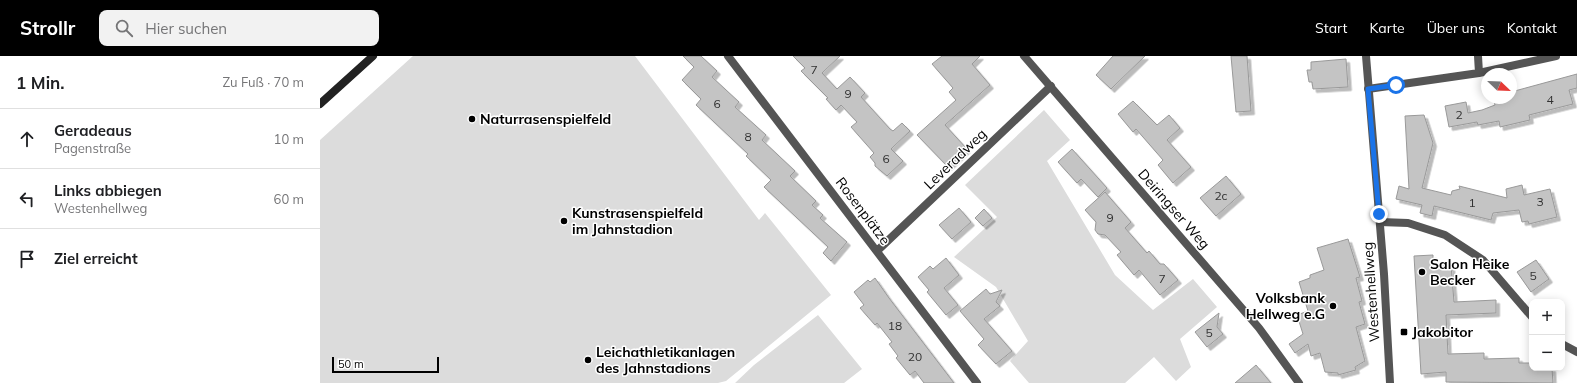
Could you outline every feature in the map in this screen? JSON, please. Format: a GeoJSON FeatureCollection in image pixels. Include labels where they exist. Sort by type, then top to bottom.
{"type":"FeatureCollection","features":[{"type":"Feature","properties":{"kind":"main road"},"geometry":{"type":"LineString","coordinates":[[320,104],[373,56]]}},
{"type":"Feature","properties":{"kind":"street","name":"Rosenplätze"},"geometry":{"type":"LineString","coordinates":[[728,56],[977,383]]}},
{"type":"Feature","properties":{"kind":"street","name":"Deiringser Weg"},"geometry":{"type":"LineString","coordinates":[[1024,56],[1259,328],[1299,383]]}},
{"type":"Feature","properties":{"kind":"street","name":"Westenhellweg"},"geometry":{"type":"LineString","coordinates":[[1366,56],[1380,222],[1390,383]]}},
{"type":"Feature","properties":{"kind":"street"},"geometry":{"type":"LineString","coordinates":[[1478,56],[1479,73]]}},
{"type":"Feature","properties":{"kind":"street"},"geometry":{"type":"LineString","coordinates":[[1368,89],[1479,73],[1556,56]]}},
{"type":"Feature","properties":{"kind":"street","name":"Leveradweg"},"geometry":{"type":"LineString","coordinates":[[877,251],[1050,86]]}},
{"type":"Feature","properties":{"kind":"street"},"geometry":{"type":"LineString","coordinates":[[1380,222],[1408,223],[1445,235],[1483,260],[1529,314]]}},
{"type":"Feature","properties":{"kind":"street"},"geometry":{"type":"LineString","coordinates":[[1565,346],[1577,352]]}},
{"type":"Feature","properties":{"kind":"shaded area"},"geometry":{"type":"Polygon","coordinates":[[[413,56],[635,56],[759,220],[765,213],[831,295],[726,381],[718,383],[320,383],[320,140],[413,56]]]}},
{"type":"Feature","properties":{"kind":"shaded area"},"geometry":{"type":"Polygon","coordinates":[[[1044,110],[1070,140],[1047,161],[1115,275],[1153,310],[1193,279],[1217,307],[1180,339],[1191,367],[1176,381],[1154,357],[1125,383],[1029,383],[1010,361],[1028,341],[996,287],[954,257],[997,217],[965,185],[1044,110]]]}},
{"type":"Feature","properties":{"kind":"shaded area"},"geometry":{"type":"Polygon","coordinates":[[[818,315],[862,369],[844,383],[735,383],[754,365],[818,315]]]}},
{"type":"Feature","properties":{"kind":"building"},"geometry":{"type":"Polygon","coordinates":[[[683,56],[701,56],[717,71],[712,77],[739,102],[735,107],[766,135],[762,140],[795,171],[790,176],[816,201],[812,205],[823,215],[820,218],[847,242],[831,261],[823,253],[828,247],[764,187],[771,180],[746,156],[748,154],[696,105],[701,99],[682,80],[694,67],[683,56]]]}},
{"type":"Feature","properties":{"kind":"building"},"geometry":{"type":"Polygon","coordinates":[[[793,56],[840,56],[822,73],[837,89],[850,77],[865,93],[861,97],[890,129],[893,131],[902,123],[910,131],[891,149],[903,161],[887,176],[875,166],[875,163],[870,157],[874,153],[851,127],[857,122],[841,105],[836,110],[826,99],[828,98],[801,71],[805,68],[793,56]]]}},
{"type":"Feature","properties":{"kind":"building"},"geometry":{"type":"Polygon","coordinates":[[[942,56],[980,56],[972,64],[990,85],[945,125],[967,149],[948,167],[917,135],[956,100],[949,92],[953,88],[932,64],[942,56]]]}},
{"type":"Feature","properties":{"kind":"building"},"geometry":{"type":"Polygon","coordinates":[[[1113,56],[1145,56],[1111,89],[1096,75],[1113,56]]]}},
{"type":"Feature","properties":{"kind":"building"},"geometry":{"type":"Polygon","coordinates":[[[1231,56],[1247,56],[1251,111],[1236,112],[1231,56]]]}},
{"type":"Feature","properties":{"kind":"building"},"geometry":{"type":"Polygon","coordinates":[[[1346,59],[1348,87],[1313,89],[1312,82],[1309,82],[1307,70],[1311,70],[1311,62],[1346,59]]]}},
{"type":"Feature","properties":{"kind":"building"},"geometry":{"type":"Polygon","coordinates":[[[1577,74],[1577,88],[1569,90],[1573,104],[1529,115],[1530,120],[1500,127],[1499,121],[1478,125],[1477,122],[1449,127],[1445,106],[1466,102],[1468,113],[1482,110],[1495,104],[1517,104],[1517,90],[1577,74]]]}},
{"type":"Feature","properties":{"kind":"building"},"geometry":{"type":"Polygon","coordinates":[[[1133,101],[1157,125],[1169,115],[1180,128],[1167,140],[1191,167],[1173,183],[1158,165],[1163,160],[1136,129],[1133,132],[1118,114],[1133,101]]]}},
{"type":"Feature","properties":{"kind":"building"},"geometry":{"type":"Polygon","coordinates":[[[1424,115],[1433,143],[1422,188],[1451,195],[1452,191],[1460,189],[1459,186],[1507,198],[1506,189],[1522,185],[1524,195],[1550,189],[1557,217],[1529,224],[1528,221],[1522,222],[1519,210],[1493,213],[1491,220],[1434,206],[1432,216],[1420,213],[1422,205],[1396,199],[1399,186],[1409,189],[1405,116],[1424,115]]]}},
{"type":"Feature","properties":{"kind":"building"},"geometry":{"type":"Polygon","coordinates":[[[1072,149],[1107,188],[1098,197],[1081,179],[1077,183],[1058,162],[1072,149]]]}},
{"type":"Feature","properties":{"kind":"building"},"geometry":{"type":"Polygon","coordinates":[[[1226,176],[1241,194],[1216,216],[1200,198],[1226,176]]]}},
{"type":"Feature","properties":{"kind":"building"},"geometry":{"type":"Polygon","coordinates":[[[1105,192],[1131,222],[1125,228],[1147,253],[1149,251],[1160,264],[1164,264],[1178,280],[1160,295],[1139,270],[1134,275],[1117,255],[1121,252],[1105,235],[1098,234],[1095,230],[1096,222],[1085,210],[1105,192]]]}},
{"type":"Feature","properties":{"kind":"building"},"geometry":{"type":"Polygon","coordinates":[[[959,208],[971,222],[952,239],[939,225],[959,208]]]}},
{"type":"Feature","properties":{"kind":"building"},"geometry":{"type":"Polygon","coordinates":[[[984,209],[992,218],[983,226],[975,218],[984,209]]]}},
{"type":"Feature","properties":{"kind":"building","name":"Volksbank Hellweg e.G"},"geometry":{"type":"Polygon","coordinates":[[[1348,239],[1360,277],[1356,278],[1362,301],[1359,302],[1365,324],[1356,327],[1365,361],[1355,367],[1356,370],[1338,375],[1338,373],[1325,372],[1320,353],[1311,356],[1308,344],[1295,353],[1289,344],[1303,334],[1297,315],[1308,311],[1299,282],[1310,278],[1310,275],[1324,270],[1317,248],[1348,239]]]}},
{"type":"Feature","properties":{"kind":"building"},"geometry":{"type":"Polygon","coordinates":[[[1433,255],[1433,267],[1451,265],[1454,302],[1496,300],[1496,313],[1446,315],[1448,354],[1484,353],[1484,359],[1519,358],[1519,363],[1529,363],[1529,371],[1552,371],[1553,383],[1446,382],[1446,372],[1421,374],[1414,256],[1433,255]]]}},
{"type":"Feature","properties":{"kind":"building"},"geometry":{"type":"Polygon","coordinates":[[[946,258],[959,275],[944,288],[958,305],[946,315],[927,292],[929,290],[918,277],[930,266],[933,269],[946,258]]]}},
{"type":"Feature","properties":{"kind":"building"},"geometry":{"type":"Polygon","coordinates":[[[1536,260],[1549,279],[1531,292],[1517,272],[1536,260]]]}},
{"type":"Feature","properties":{"kind":"building"},"geometry":{"type":"Polygon","coordinates":[[[875,278],[954,383],[924,383],[915,371],[910,375],[896,358],[898,356],[889,344],[892,342],[877,323],[875,325],[860,308],[864,305],[854,292],[868,280],[870,282],[875,278]]]}},
{"type":"Feature","properties":{"kind":"building"},"geometry":{"type":"Polygon","coordinates":[[[986,289],[990,294],[1002,290],[996,302],[1000,306],[984,319],[1012,351],[996,364],[978,345],[984,339],[960,311],[986,289]]]}},
{"type":"Feature","properties":{"kind":"building"},"geometry":{"type":"Polygon","coordinates":[[[1219,313],[1217,327],[1223,334],[1207,347],[1195,332],[1219,313]]]}},
{"type":"Feature","properties":{"kind":"building"},"geometry":{"type":"Polygon","coordinates":[[[1256,365],[1271,383],[1235,383],[1256,365]]]}},
{"type":"Feature","properties":{"kind":"place","name":"Naturrasenspielfeld"},"geometry":{"type":"Point","coordinates":[472,119]}},
{"type":"Feature","properties":{"kind":"place","name":"Kunstrasenspielfeld im Jahnstadion"},"geometry":{"type":"Point","coordinates":[564,221]}},
{"type":"Feature","properties":{"kind":"place","name":"Salon Heike Becker"},"geometry":{"type":"Point","coordinates":[1422,272]}},
{"type":"Feature","properties":{"kind":"place","name":"Volksbank Hellweg e.G"},"geometry":{"type":"Point","coordinates":[1333,306]}},
{"type":"Feature","properties":{"kind":"place","name":"Jakobitor"},"geometry":{"type":"Point","coordinates":[1404,332]}},
{"type":"Feature","properties":{"kind":"place","name":"Leichathletikanlagen des Jahnstadions"},"geometry":{"type":"Point","coordinates":[588,360]}},
{"type":"Feature","properties":{"kind":"route"},"geometry":{"type":"LineString","coordinates":[[1379,214],[1368,89],[1396,85]]}}]}
